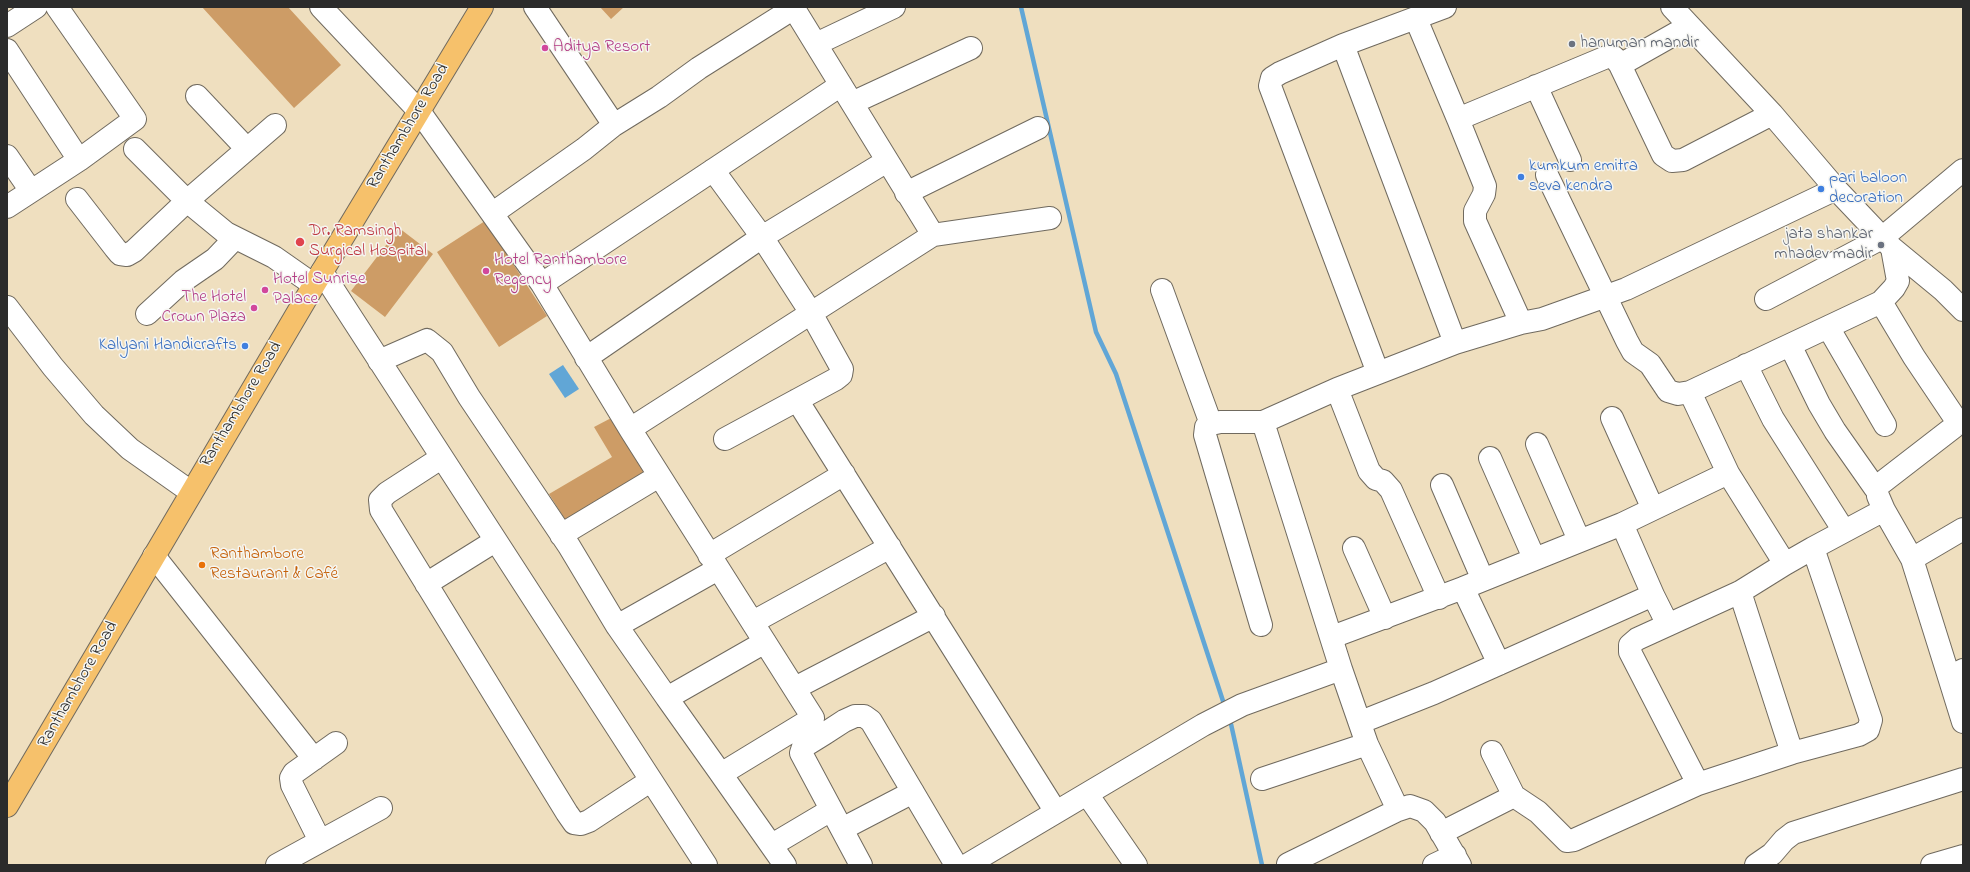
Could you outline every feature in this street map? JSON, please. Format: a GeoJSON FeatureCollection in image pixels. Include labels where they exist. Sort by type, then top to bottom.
{"type":"FeatureCollection","features":[{"type":"Feature","properties":{"kind":"main road","name":"Ranthambhore Road"},"geometry":{"type":"LineString","coordinates":[[10,794],[154,556],[318,278],[482,7]]}},
{"type":"Feature","properties":{"kind":"street"},"geometry":{"type":"LineString","coordinates":[[7,26],[36,7]]}},
{"type":"Feature","properties":{"kind":"street"},"geometry":{"type":"LineString","coordinates":[[7,207],[79,160],[135,119],[57,7]]}},
{"type":"Feature","properties":{"kind":"street"},"geometry":{"type":"LineString","coordinates":[[321,7],[419,111],[493,213],[542,284],[659,476],[819,726]]}},
{"type":"Feature","properties":{"kind":"street"},"geometry":{"type":"LineString","coordinates":[[535,7],[614,125]]}},
{"type":"Feature","properties":{"kind":"street"},"geometry":{"type":"LineString","coordinates":[[816,44],[894,7]]}},
{"type":"Feature","properties":{"kind":"street"},"geometry":{"type":"LineString","coordinates":[[1378,373],[1270,86],[1272,78],[1280,73],[1343,45],[1445,7]]}},
{"type":"Feature","properties":{"kind":"street"},"geometry":{"type":"LineString","coordinates":[[1672,7],[1772,114],[1836,189],[1887,243],[1963,310]]}},
{"type":"Feature","properties":{"kind":"street"},"geometry":{"type":"LineString","coordinates":[[493,213],[584,149],[614,125],[659,97],[699,68],[794,8],[933,235]]}},
{"type":"Feature","properties":{"kind":"street"},"geometry":{"type":"LineString","coordinates":[[1416,19],[1485,186],[1484,194],[1475,212],[1475,221],[1521,323]]}},
{"type":"Feature","properties":{"kind":"street"},"geometry":{"type":"LineString","coordinates":[[1620,65],[1689,26]]}},
{"type":"Feature","properties":{"kind":"street"},"geometry":{"type":"LineString","coordinates":[[1343,45],[1455,343]]}},
{"type":"Feature","properties":{"kind":"street"},"geometry":{"type":"LineString","coordinates":[[852,103],[971,48]]}},
{"type":"Feature","properties":{"kind":"street"},"geometry":{"type":"LineString","coordinates":[[7,50],[79,160]]}},
{"type":"Feature","properties":{"kind":"street"},"geometry":{"type":"LineString","coordinates":[[1458,119],[1609,56],[1614,57],[1620,65],[1663,155],[1672,162],[1683,160],[1772,114]]}},
{"type":"Feature","properties":{"kind":"street"},"geometry":{"type":"LineString","coordinates":[[542,284],[841,85]]}},
{"type":"Feature","properties":{"kind":"street"},"geometry":{"type":"LineString","coordinates":[[1536,86],[1570,160]]}},
{"type":"Feature","properties":{"kind":"street"},"geometry":{"type":"LineString","coordinates":[[197,96],[247,149]]}},
{"type":"Feature","properties":{"kind":"street"},"geometry":{"type":"LineString","coordinates":[[77,200],[120,254],[127,255],[134,251],[274,125]]}},
{"type":"Feature","properties":{"kind":"street"},"geometry":{"type":"LineString","coordinates":[[906,193],[1038,128]]}},
{"type":"Feature","properties":{"kind":"street"},"geometry":{"type":"LineString","coordinates":[[135,148],[188,201],[221,229],[235,238],[318,278],[379,361],[650,781],[706,865]]}},
{"type":"Feature","properties":{"kind":"street"},"geometry":{"type":"LineString","coordinates":[[7,156],[30,191]]}},
{"type":"Feature","properties":{"kind":"street"},"geometry":{"type":"LineString","coordinates":[[586,358],[762,237],[887,161]]}},
{"type":"Feature","properties":{"kind":"street"},"geometry":{"type":"LineString","coordinates":[[713,170],[762,237],[811,313],[842,369],[841,375],[836,379],[725,440]]}},
{"type":"Feature","properties":{"kind":"street"},"geometry":{"type":"LineString","coordinates":[[1766,299],[1887,243],[1963,170]]}},
{"type":"Feature","properties":{"kind":"street"},"geometry":{"type":"LineString","coordinates":[[1547,175],[1605,296],[1634,352],[1650,364],[1668,391],[1678,394],[1690,392],[1881,302],[1894,288],[1898,281],[1887,243]]}},
{"type":"Feature","properties":{"kind":"street"},"geometry":{"type":"LineString","coordinates":[[1261,625],[1206,435],[1206,427],[1220,422],[1263,422],[1337,389],[1455,343],[1521,323],[1542,319],[1626,289],[1836,189]]}},
{"type":"Feature","properties":{"kind":"street"},"geometry":{"type":"LineString","coordinates":[[630,429],[933,235],[1050,218]]}},
{"type":"Feature","properties":{"kind":"street"},"geometry":{"type":"LineString","coordinates":[[148,314],[183,281],[215,259],[235,238]]}},
{"type":"Feature","properties":{"kind":"street"},"geometry":{"type":"LineString","coordinates":[[1162,290],[1211,424]]}},
{"type":"Feature","properties":{"kind":"street"},"geometry":{"type":"LineString","coordinates":[[1875,488],[1961,422],[1914,357],[1881,302]]}},
{"type":"Feature","properties":{"kind":"street"},"geometry":{"type":"LineString","coordinates":[[7,307],[53,367],[94,415],[130,449],[191,492]]}},
{"type":"Feature","properties":{"kind":"street"},"geometry":{"type":"LineString","coordinates":[[1828,327],[1885,425]]}},
{"type":"Feature","properties":{"kind":"street"},"geometry":{"type":"LineString","coordinates":[[379,361],[427,340],[442,352],[469,397],[561,535],[618,626],[745,810],[772,845],[785,865]]}},
{"type":"Feature","properties":{"kind":"street"},"geometry":{"type":"LineString","coordinates":[[1790,345],[1819,404],[1835,431],[1875,488],[1884,510],[1912,559],[1956,673],[1963,722]]}},
{"type":"Feature","properties":{"kind":"street"},"geometry":{"type":"LineString","coordinates":[[1746,365],[1773,419],[1844,531]]}},
{"type":"Feature","properties":{"kind":"street"},"geometry":{"type":"LineString","coordinates":[[1337,389],[1369,471],[1376,478],[1383,481],[1391,490],[1438,598]]}},
{"type":"Feature","properties":{"kind":"street"},"geometry":{"type":"LineString","coordinates":[[1690,392],[1728,473],[1785,564]]}},
{"type":"Feature","properties":{"kind":"street"},"geometry":{"type":"LineString","coordinates":[[798,400],[1056,812]]}},
{"type":"Feature","properties":{"kind":"street"},"geometry":{"type":"LineString","coordinates":[[1612,418],[1653,509]]}},
{"type":"Feature","properties":{"kind":"street"},"geometry":{"type":"LineString","coordinates":[[1263,422],[1341,669],[1361,722],[1367,744],[1398,810]]}},
{"type":"Feature","properties":{"kind":"street"},"geometry":{"type":"LineString","coordinates":[[1537,444],[1579,540]]}},
{"type":"Feature","properties":{"kind":"street"},"geometry":{"type":"LineString","coordinates":[[441,458],[387,493],[380,500],[381,510],[574,822],[581,824],[589,821],[650,781]]}},
{"type":"Feature","properties":{"kind":"street"},"geometry":{"type":"LineString","coordinates":[[1490,458],[1534,558]]}},
{"type":"Feature","properties":{"kind":"street"},"geometry":{"type":"LineString","coordinates":[[1332,637],[1464,588],[1534,558],[1622,524],[1728,473]]}},
{"type":"Feature","properties":{"kind":"street"},"geometry":{"type":"LineString","coordinates":[[618,626],[844,474]]}},
{"type":"Feature","properties":{"kind":"street"},"geometry":{"type":"LineString","coordinates":[[561,535],[659,476]]}},
{"type":"Feature","properties":{"kind":"street"},"geometry":{"type":"LineString","coordinates":[[1442,485],[1483,580]]}},
{"type":"Feature","properties":{"kind":"street"},"geometry":{"type":"LineString","coordinates":[[1698,784],[1630,652],[1630,645],[1637,639],[1740,592],[1813,548],[1884,510]]}},
{"type":"Feature","properties":{"kind":"street"},"geometry":{"type":"LineString","coordinates":[[1622,524],[1653,595],[1668,625]]}},
{"type":"Feature","properties":{"kind":"street"},"geometry":{"type":"LineString","coordinates":[[1912,559],[1963,529]]}},
{"type":"Feature","properties":{"kind":"street"},"geometry":{"type":"LineString","coordinates":[[426,584],[495,541]]}},
{"type":"Feature","properties":{"kind":"street"},"geometry":{"type":"LineString","coordinates":[[752,622],[890,547]]}},
{"type":"Feature","properties":{"kind":"street"},"geometry":{"type":"LineString","coordinates":[[1354,548],[1385,618]]}},
{"type":"Feature","properties":{"kind":"street"},"geometry":{"type":"LineString","coordinates":[[1492,752],[1514,796],[1538,812],[1567,841],[1574,840],[1698,784],[1792,753],[1860,735],[1868,730],[1870,720],[1813,548]]}},
{"type":"Feature","properties":{"kind":"street"},"geometry":{"type":"LineString","coordinates":[[154,556],[314,759]]}},
{"type":"Feature","properties":{"kind":"street"},"geometry":{"type":"LineString","coordinates":[[1464,588],[1499,664]]}},
{"type":"Feature","properties":{"kind":"street"},"geometry":{"type":"LineString","coordinates":[[1740,592],[1792,753]]}},
{"type":"Feature","properties":{"kind":"street"},"geometry":{"type":"LineString","coordinates":[[1361,722],[1434,693],[1653,595]]}},
{"type":"Feature","properties":{"kind":"street"},"geometry":{"type":"LineString","coordinates":[[795,688],[934,616]]}},
{"type":"Feature","properties":{"kind":"street"},"geometry":{"type":"LineString","coordinates":[[667,698],[765,642]]}},
{"type":"Feature","properties":{"kind":"street"},"geometry":{"type":"LineString","coordinates":[[967,865],[1203,725],[1242,705],[1341,669]]}},
{"type":"Feature","properties":{"kind":"street"},"geometry":{"type":"LineString","coordinates":[[721,774],[819,726],[844,721],[855,716],[864,716],[871,721],[956,865]]}},
{"type":"Feature","properties":{"kind":"street"},"geometry":{"type":"LineString","coordinates":[[819,726],[803,748],[801,754],[861,865]]}},
{"type":"Feature","properties":{"kind":"street"},"geometry":{"type":"LineString","coordinates":[[320,842],[292,785],[291,778],[294,773],[336,743]]}},
{"type":"Feature","properties":{"kind":"street"},"geometry":{"type":"LineString","coordinates":[[1262,779],[1367,744]]}},
{"type":"Feature","properties":{"kind":"street"},"geometry":{"type":"LineString","coordinates":[[1768,861],[1784,840],[1792,833],[1963,779]]}},
{"type":"Feature","properties":{"kind":"street"},"geometry":{"type":"LineString","coordinates":[[842,829],[913,792]]}},
{"type":"Feature","properties":{"kind":"street"},"geometry":{"type":"LineString","coordinates":[[1087,794],[1136,865]]}},
{"type":"Feature","properties":{"kind":"street"},"geometry":{"type":"LineString","coordinates":[[1441,833],[1514,796]]}},
{"type":"Feature","properties":{"kind":"street"},"geometry":{"type":"LineString","coordinates":[[1288,864],[1398,810],[1410,806],[1424,811],[1435,822],[1457,860],[1434,865]]}},
{"type":"Feature","properties":{"kind":"street"},"geometry":{"type":"LineString","coordinates":[[277,865],[381,808]]}},
{"type":"Feature","properties":{"kind":"street"},"geometry":{"type":"LineString","coordinates":[[772,845],[831,810]]}},
{"type":"Feature","properties":{"kind":"street"},"geometry":{"type":"LineString","coordinates":[[1932,865],[1963,856]]}},
{"type":"Feature","properties":{"kind":"water"},"geometry":{"type":"Polygon","coordinates":[[[563,365],[579,389],[565,398],[549,374],[563,365]]]}},
{"type":"Feature","properties":{"kind":"building"},"geometry":{"type":"Polygon","coordinates":[[[202,7],[288,7],[341,65],[294,108],[202,7]]]}},
{"type":"Feature","properties":{"kind":"building"},"geometry":{"type":"Polygon","coordinates":[[[600,7],[624,7],[611,19],[600,7]]]}},
{"type":"Feature","properties":{"kind":"building"},"geometry":{"type":"Polygon","coordinates":[[[485,221],[547,316],[499,347],[437,252],[485,221]]]}},
{"type":"Feature","properties":{"kind":"building"},"geometry":{"type":"Polygon","coordinates":[[[399,228],[433,254],[385,317],[351,291],[399,228]]]}},
{"type":"Feature","properties":{"kind":"building"},"geometry":{"type":"Polygon","coordinates":[[[615,416],[648,472],[566,521],[549,494],[612,457],[594,427],[615,416]]]}},
{"type":"Feature","properties":{"kind":"waterway"},"geometry":{"type":"LineString","coordinates":[[1021,7],[1096,332],[1116,374],[1223,701]]}},
{"type":"Feature","properties":{"kind":"waterway"},"geometry":{"type":"LineString","coordinates":[[1231,724],[1262,865]]}},
{"type":"Feature","properties":{"kind":"place","name":"hanuman mandir"},"geometry":{"type":"Point","coordinates":[1572,44]}},
{"type":"Feature","properties":{"kind":"place","name":"Aditya Resort"},"geometry":{"type":"Point","coordinates":[545,48]}},
{"type":"Feature","properties":{"kind":"place","name":"kumkum emitra seva kendra"},"geometry":{"type":"Point","coordinates":[1521,177]}},
{"type":"Feature","properties":{"kind":"place","name":"pari baloon decoration"},"geometry":{"type":"Point","coordinates":[1821,189]}},
{"type":"Feature","properties":{"kind":"place","name":"Dr. Ramsingh Surgical Hospital"},"geometry":{"type":"Point","coordinates":[300,242]}},
{"type":"Feature","properties":{"kind":"place","name":"jata shankar mhadev madir"},"geometry":{"type":"Point","coordinates":[1881,245]}},
{"type":"Feature","properties":{"kind":"place","name":"Hotel Ranthambore Regency"},"geometry":{"type":"Point","coordinates":[486,271]}},
{"type":"Feature","properties":{"kind":"place","name":"Hotel Sunrise Palace"},"geometry":{"type":"Point","coordinates":[265,290]}},
{"type":"Feature","properties":{"kind":"place","name":"The Hotel Crown Plaza"},"geometry":{"type":"Point","coordinates":[254,308]}},
{"type":"Feature","properties":{"kind":"place","name":"Kalyani Handicrafts"},"geometry":{"type":"Point","coordinates":[245,346]}},
{"type":"Feature","properties":{"kind":"place","name":"Ranthambore Restaurant & Café"},"geometry":{"type":"Point","coordinates":[202,565]}}]}
